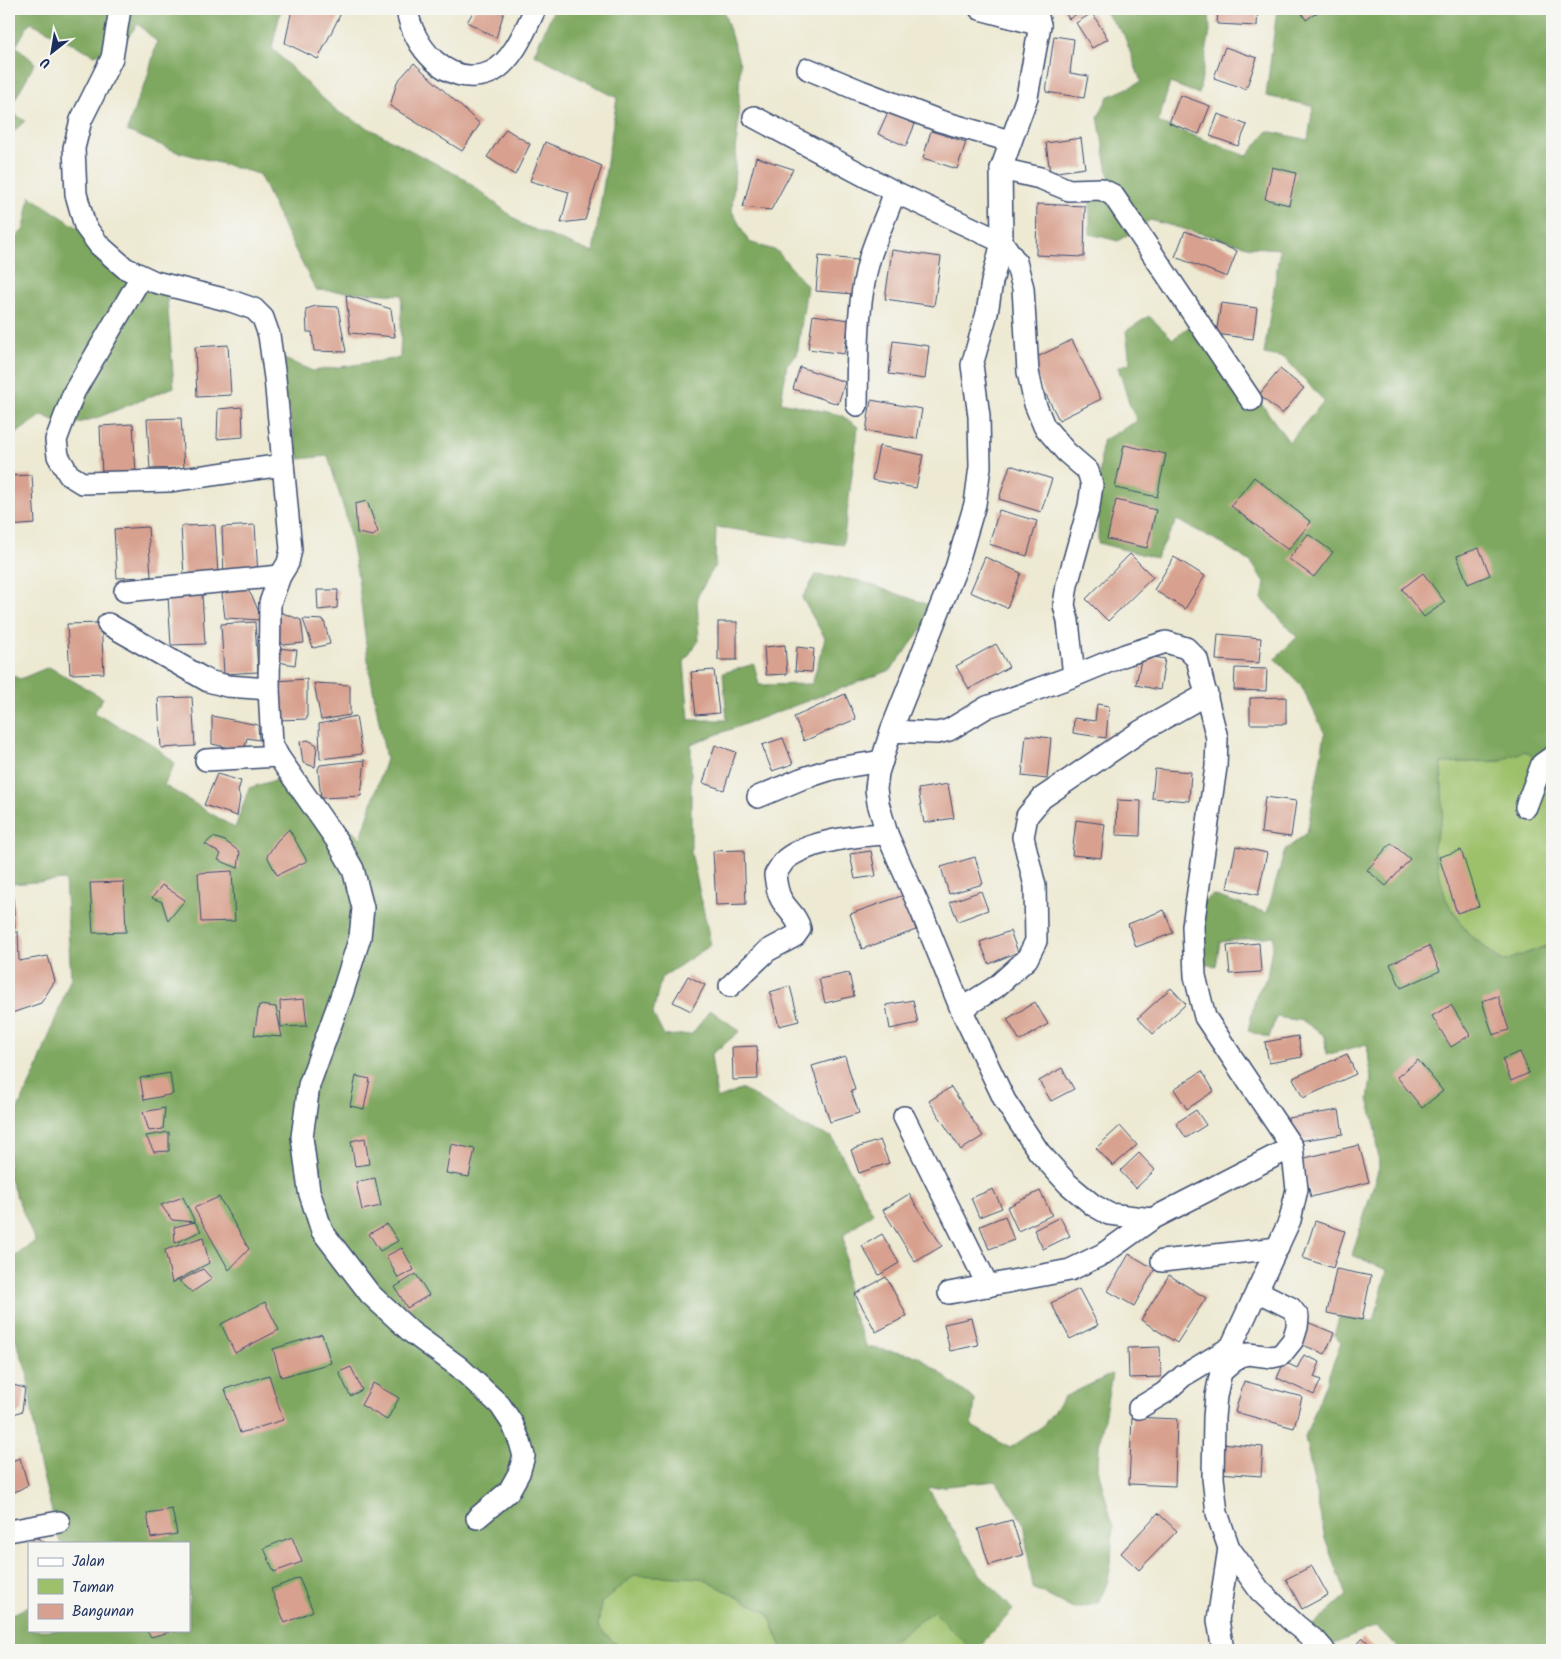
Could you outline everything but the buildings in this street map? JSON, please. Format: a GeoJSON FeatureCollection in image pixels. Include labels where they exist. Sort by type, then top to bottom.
{"type":"FeatureCollection","features":[{"type":"Feature","properties":{"kind":"street"},"geometry":{"type":"LineString","coordinates":[[120,9],[112,58],[81,120],[74,148],[76,194],[85,226],[99,245],[125,268],[155,282],[231,301],[254,309],[263,318],[269,335],[291,549],[288,563],[280,576],[270,604],[269,689],[272,744],[278,756],[337,841],[353,869],[363,908],[360,937],[342,994],[309,1085],[302,1137],[309,1191],[322,1230],[370,1294],[411,1332],[459,1367],[500,1405],[512,1423],[524,1456],[519,1473],[509,1490],[477,1518]]}},
{"type":"Feature","properties":{"kind":"street"},"geometry":{"type":"LineString","coordinates":[[407,9],[412,30],[424,52],[443,67],[466,76],[489,72],[504,61],[523,34],[535,9]]}},
{"type":"Feature","properties":{"kind":"street"},"geometry":{"type":"LineString","coordinates":[[980,9],[1038,17],[1027,97],[1001,169],[1002,242],[992,282],[987,313],[972,365],[979,416],[980,467],[974,504],[956,568],[891,731],[878,773],[876,789],[878,804],[887,834],[961,1008],[1005,1101],[1039,1152],[1068,1184],[1093,1205],[1109,1214],[1152,1219]]}},
{"type":"Feature","properties":{"kind":"street"},"geometry":{"type":"LineString","coordinates":[[808,69],[940,121],[1010,141]]}},
{"type":"Feature","properties":{"kind":"street"},"geometry":{"type":"LineString","coordinates":[[754,118],[895,192],[1002,242],[1016,262],[1023,288],[1028,372],[1034,404],[1044,426],[1066,452],[1088,471],[1092,485],[1089,506],[1066,585],[1064,605],[1068,621],[1074,676]]}},
{"type":"Feature","properties":{"kind":"street"},"geometry":{"type":"LineString","coordinates":[[1001,169],[1040,178],[1069,190],[1101,190],[1113,195],[1251,400]]}},
{"type":"Feature","properties":{"kind":"street"},"geometry":{"type":"LineString","coordinates":[[857,405],[858,332],[866,278],[870,256],[895,192]]}},
{"type":"Feature","properties":{"kind":"street"},"geometry":{"type":"LineString","coordinates":[[141,276],[74,392],[56,440],[58,456],[69,475],[82,483],[169,481],[283,465]]}},
{"type":"Feature","properties":{"kind":"street"},"geometry":{"type":"LineString","coordinates":[[125,591],[280,576]]}},
{"type":"Feature","properties":{"kind":"street"},"geometry":{"type":"LineString","coordinates":[[108,624],[208,681],[227,686],[269,689]]}},
{"type":"Feature","properties":{"kind":"street"},"geometry":{"type":"LineString","coordinates":[[891,731],[937,733],[949,730],[987,707],[1074,676],[1124,655],[1166,642],[1186,648],[1197,659],[1217,738],[1216,767],[1194,926],[1194,976],[1205,1017],[1292,1147],[1297,1189],[1290,1220],[1221,1372],[1214,1417],[1213,1478],[1217,1514],[1229,1548],[1260,1591],[1324,1650]]}},
{"type":"Feature","properties":{"kind":"street"},"geometry":{"type":"LineString","coordinates":[[961,1008],[996,987],[1027,959],[1036,942],[1036,886],[1023,837],[1028,816],[1042,798],[1141,730],[1207,694]]}},
{"type":"Feature","properties":{"kind":"street"},"geometry":{"type":"LineString","coordinates":[[206,760],[278,756]]}},
{"type":"Feature","properties":{"kind":"street"},"geometry":{"type":"LineString","coordinates":[[1526,807],[1542,764],[1552,757]]}},
{"type":"Feature","properties":{"kind":"street"},"geometry":{"type":"LineString","coordinates":[[758,797],[801,779],[832,769],[882,761]]}},
{"type":"Feature","properties":{"kind":"street"},"geometry":{"type":"LineString","coordinates":[[730,986],[767,951],[795,936],[800,929],[798,921],[781,900],[777,891],[775,875],[786,859],[812,846],[867,834],[887,834]]}},
{"type":"Feature","properties":{"kind":"street"},"geometry":{"type":"LineString","coordinates":[[904,1117],[988,1286]]}},
{"type":"Feature","properties":{"kind":"street"},"geometry":{"type":"LineString","coordinates":[[949,1293],[1070,1270],[1103,1254],[1152,1219],[1292,1147]]}},
{"type":"Feature","properties":{"kind":"street"},"geometry":{"type":"LineString","coordinates":[[1162,1260],[1278,1248]]}},
{"type":"Feature","properties":{"kind":"street"},"geometry":{"type":"LineString","coordinates":[[1221,1372],[1240,1356],[1248,1354],[1272,1357],[1281,1355],[1293,1340],[1298,1317],[1291,1308],[1257,1291]]}},
{"type":"Feature","properties":{"kind":"street"},"geometry":{"type":"LineString","coordinates":[[1139,1408],[1164,1393],[1184,1376],[1231,1347]]}},
{"type":"Feature","properties":{"kind":"street"},"geometry":{"type":"LineString","coordinates":[[9,1531],[59,1522]]}},
{"type":"Feature","properties":{"kind":"street"},"geometry":{"type":"LineString","coordinates":[[1223,1650],[1218,1620],[1229,1548]]}},
{"type":"Feature","properties":{"kind":"green space"},"geometry":{"type":"Polygon","coordinates":[[[9,9],[281,9],[272,48],[313,90],[340,113],[463,178],[523,225],[593,253],[617,98],[534,54],[554,9],[723,9],[740,64],[732,211],[749,242],[777,251],[807,286],[797,355],[787,364],[781,402],[841,415],[858,427],[843,545],[716,527],[715,566],[697,597],[699,640],[684,662],[689,720],[727,720],[723,673],[754,664],[759,685],[812,684],[825,638],[802,598],[816,575],[857,580],[938,608],[891,670],[691,744],[691,852],[711,945],[661,978],[653,1014],[664,1036],[692,1034],[710,1010],[740,1031],[711,1055],[717,1099],[743,1089],[802,1126],[832,1137],[873,1213],[844,1234],[848,1303],[867,1347],[918,1356],[975,1400],[972,1426],[1010,1448],[1043,1426],[1064,1397],[1112,1374],[1099,1446],[1098,1469],[1113,1526],[1111,1563],[1108,1581],[1099,1603],[1073,1609],[1033,1588],[1023,1522],[996,1481],[928,1488],[979,1573],[1013,1610],[976,1650],[972,1650],[933,1611],[880,1650],[784,1650],[768,1613],[701,1578],[635,1575],[601,1603],[598,1627],[615,1643],[627,1650],[9,1650],[9,1616],[28,1606],[28,1632],[190,1632],[190,1542],[60,1542],[38,1457],[27,1373],[9,1319],[9,1261],[35,1241],[9,1178],[9,1127],[36,1071],[71,977],[65,880],[9,884],[9,674],[20,679],[49,667],[103,698],[94,713],[152,744],[175,763],[164,785],[235,828],[249,788],[272,781],[295,781],[361,838],[386,759],[369,668],[358,578],[346,516],[328,456],[299,459],[277,356],[313,371],[400,358],[402,295],[316,290],[259,174],[175,151],[127,131],[138,98],[146,82],[157,42],[138,24],[123,43],[95,55],[30,22],[16,46],[35,63],[9,110],[9,9]]]}},
{"type":"Feature","properties":{"kind":"green space"},"geometry":{"type":"Polygon","coordinates":[[[1102,9],[1209,9],[1210,31],[1199,94],[1170,83],[1158,122],[1247,156],[1268,131],[1308,140],[1313,106],[1266,96],[1277,9],[1552,9],[1552,770],[1525,751],[1498,761],[1441,763],[1443,814],[1433,849],[1446,899],[1467,932],[1502,962],[1552,944],[1552,1650],[1400,1650],[1376,1626],[1327,1647],[1307,1631],[1346,1596],[1325,1539],[1305,1437],[1341,1343],[1334,1335],[1339,1318],[1374,1321],[1387,1270],[1352,1255],[1379,1167],[1376,1129],[1368,1099],[1371,1079],[1367,1044],[1326,1055],[1325,1036],[1303,1021],[1276,1017],[1269,1038],[1248,1031],[1256,995],[1267,977],[1274,936],[1220,942],[1216,966],[1195,963],[1200,904],[1213,895],[1267,913],[1285,850],[1307,833],[1325,734],[1301,685],[1275,659],[1297,637],[1262,599],[1265,583],[1251,562],[1214,539],[1177,520],[1156,558],[1098,543],[1102,441],[1137,421],[1130,406],[1118,367],[1130,363],[1126,331],[1149,316],[1173,339],[1195,322],[1237,370],[1289,442],[1324,401],[1285,358],[1264,354],[1280,249],[1251,247],[1150,220],[1118,241],[1090,234],[1090,200],[1111,189],[1098,117],[1108,97],[1141,82],[1124,35],[1102,9]]]}},
{"type":"Feature","properties":{"kind":"green space"},"geometry":{"type":"Polygon","coordinates":[[[9,110],[25,121],[9,136],[9,110]]]}},
{"type":"Feature","properties":{"kind":"green space"},"geometry":{"type":"Polygon","coordinates":[[[30,196],[123,258],[166,284],[174,387],[99,417],[65,427],[43,415],[15,434],[9,443],[9,245],[24,229],[30,196]]]}},
{"type":"Feature","properties":{"kind":"green space"},"geometry":{"type":"Polygon","coordinates":[[[1525,751],[1552,770],[1552,944],[1503,962],[1467,932],[1445,899],[1433,849],[1443,814],[1441,763],[1498,761],[1525,751]]]}},
{"type":"Feature","properties":{"kind":"green space"},"geometry":{"type":"Polygon","coordinates":[[[635,1575],[701,1578],[768,1613],[784,1650],[627,1650],[615,1643],[598,1627],[601,1603],[635,1575]]]}},
{"type":"Feature","properties":{"kind":"green space"},"geometry":{"type":"Polygon","coordinates":[[[933,1611],[972,1650],[880,1650],[933,1611]]]}}]}
